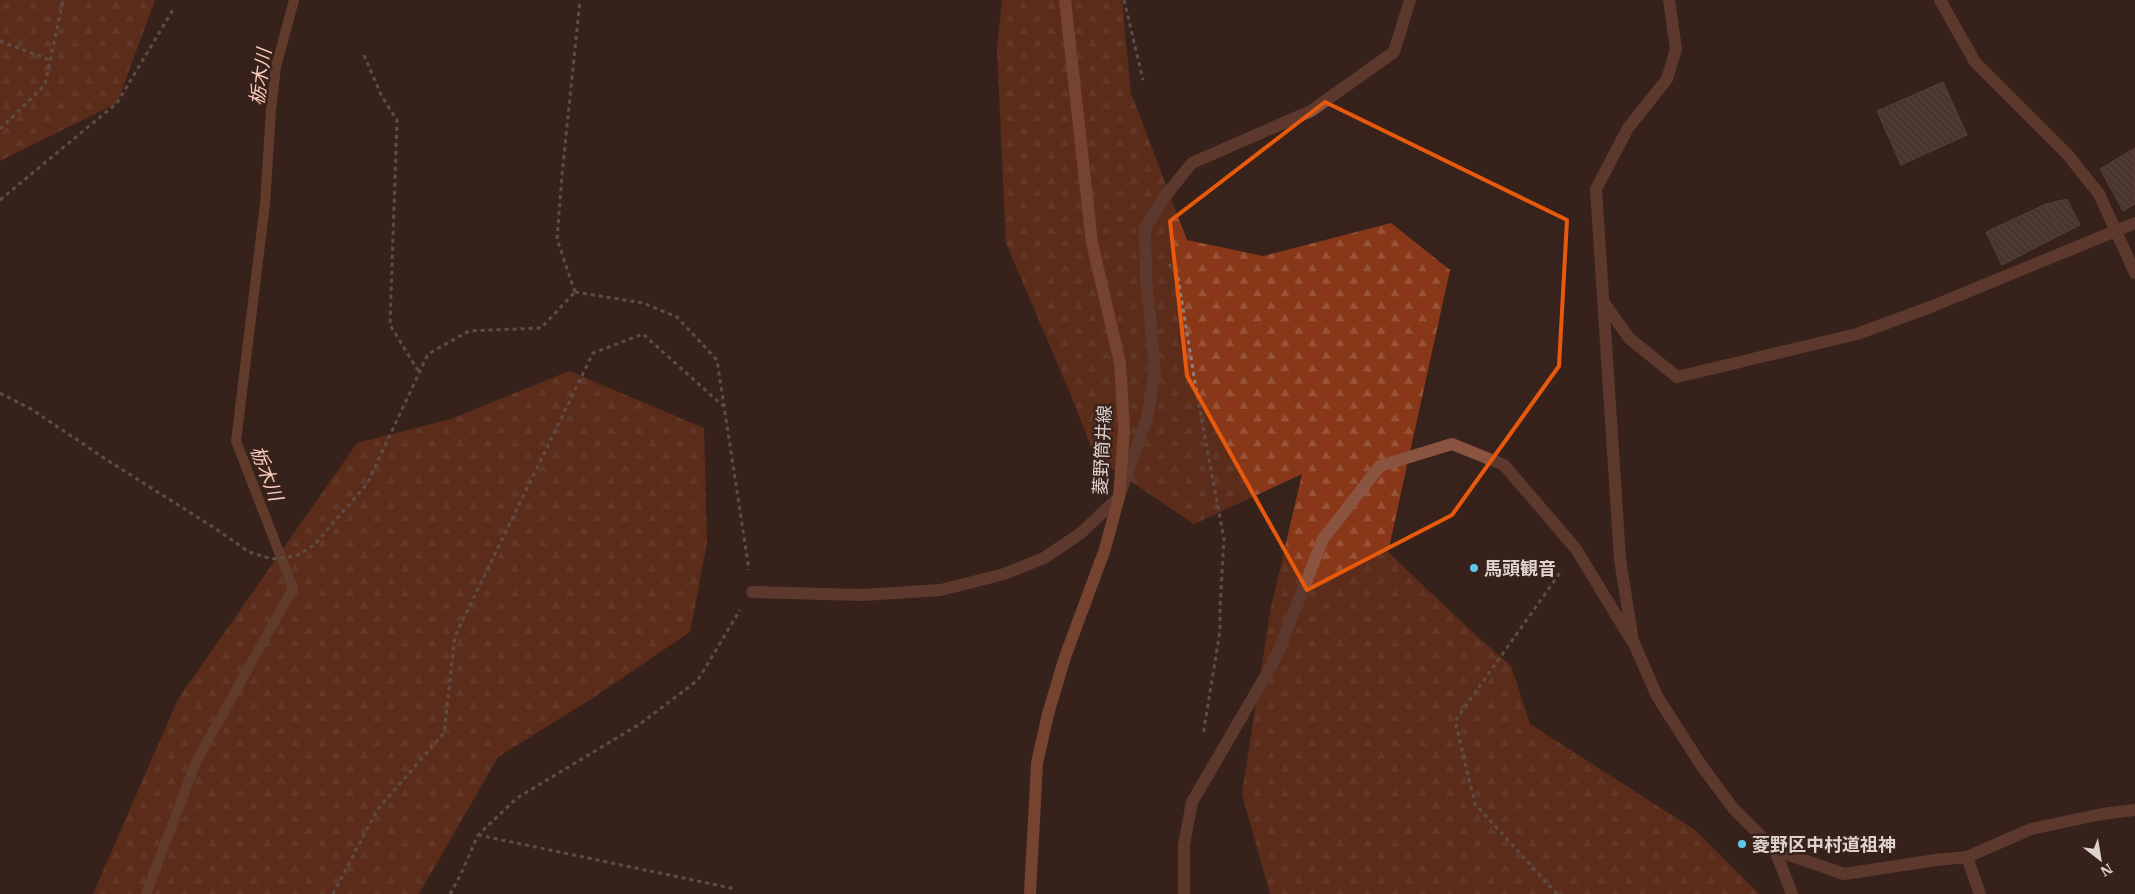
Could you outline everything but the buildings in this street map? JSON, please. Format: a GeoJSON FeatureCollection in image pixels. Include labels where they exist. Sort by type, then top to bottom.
{"type":"FeatureCollection","features":[{"type":"Feature","properties":{"kind":"main road","name":"菱野筒井線"},"geometry":{"type":"LineString","coordinates":[[1030,894],[1037,763],[1048,714],[1065,657],[1105,548],[1119,497],[1124,429],[1120,362],[1092,243],[1065,0]]}},
{"type":"Feature","properties":{"kind":"street"},"geometry":{"type":"LineString","coordinates":[[752,592],[863,595],[941,590],[995,577],[1044,558],[1081,534],[1119,497],[1147,418],[1155,371],[1146,277],[1145,228],[1166,195],[1192,162],[1311,111],[1394,52],[1410,0]]}},
{"type":"Feature","properties":{"kind":"street"},"geometry":{"type":"LineString","coordinates":[[1633,641],[1620,559],[1596,189],[1628,128],[1667,79],[1676,49],[1669,0]]}},
{"type":"Feature","properties":{"kind":"street"},"geometry":{"type":"LineString","coordinates":[[1940,0],[1975,62],[2068,155],[2099,194],[2135,273]]}},
{"type":"Feature","properties":{"kind":"street"},"geometry":{"type":"LineString","coordinates":[[1604,303],[1628,338],[1677,377],[1857,334],[1933,306],[2135,222]]}},
{"type":"Feature","properties":{"kind":"street"},"geometry":{"type":"LineString","coordinates":[[1184,894],[1184,845],[1192,802],[1276,658],[1323,539],[1380,466],[1452,444],[1504,465],[1576,549],[1633,641],[1657,696],[1701,765],[1733,808],[1774,850],[1792,894]]}},
{"type":"Feature","properties":{"kind":"street"},"geometry":{"type":"LineString","coordinates":[[1774,850],[1844,874],[1966,857],[2031,829],[2102,814],[2135,810]]}},
{"type":"Feature","properties":{"kind":"street"},"geometry":{"type":"LineString","coordinates":[[1966,857],[1980,894]]}},
{"type":"Feature","properties":{"kind":"path"},"geometry":{"type":"LineString","coordinates":[[0,129],[45,85],[63,0]]}},
{"type":"Feature","properties":{"kind":"path"},"geometry":{"type":"LineString","coordinates":[[575,292],[557,239],[580,0]]}},
{"type":"Feature","properties":{"kind":"path"},"geometry":{"type":"LineString","coordinates":[[1124,0],[1143,80]]}},
{"type":"Feature","properties":{"kind":"path"},"geometry":{"type":"LineString","coordinates":[[0,200],[117,103],[174,8]]}},
{"type":"Feature","properties":{"kind":"path"},"geometry":{"type":"LineString","coordinates":[[0,41],[50,60]]}},
{"type":"Feature","properties":{"kind":"path"},"geometry":{"type":"LineString","coordinates":[[364,55],[382,97],[397,120],[390,325],[419,373]]}},
{"type":"Feature","properties":{"kind":"path"},"geometry":{"type":"LineString","coordinates":[[1167,261],[1178,277],[1197,395],[1224,539],[1220,631],[1201,745]]}},
{"type":"Feature","properties":{"kind":"path"},"geometry":{"type":"LineString","coordinates":[[0,393],[31,410],[249,552],[272,559],[296,556],[314,546],[367,484],[428,354],[469,331],[541,328],[575,292]]}},
{"type":"Feature","properties":{"kind":"path"},"geometry":{"type":"LineString","coordinates":[[450,894],[478,835],[517,798],[640,724],[698,680],[752,592],[717,360],[678,317],[643,304],[575,292]]}},
{"type":"Feature","properties":{"kind":"path"},"geometry":{"type":"LineString","coordinates":[[334,894],[377,810],[444,734],[455,636],[593,352],[643,334],[724,406]]}},
{"type":"Feature","properties":{"kind":"path"},"geometry":{"type":"LineString","coordinates":[[1557,894],[1475,804],[1455,721],[1576,549]]}},
{"type":"Feature","properties":{"kind":"path"},"geometry":{"type":"LineString","coordinates":[[478,835],[736,889]]}},
{"type":"Feature","properties":{"kind":"highlighted area"},"geometry":{"type":"Polygon","coordinates":[[[1325,102],[1567,220],[1559,366],[1452,515],[1307,590],[1187,376],[1170,221],[1325,102]]]}},
{"type":"Feature","properties":{"kind":"green space"},"geometry":{"type":"Polygon","coordinates":[[[0,0],[155,0],[117,103],[0,161],[0,0]]]}},
{"type":"Feature","properties":{"kind":"green space"},"geometry":{"type":"Polygon","coordinates":[[[1002,0],[1122,0],[1131,93],[1187,240],[1263,256],[1391,223],[1450,270],[1388,552],[1511,666],[1530,724],[1695,830],[1759,894],[1270,894],[1242,794],[1270,612],[1302,474],[1194,524],[1095,457],[1006,243],[997,50],[1002,0]]]}},
{"type":"Feature","properties":{"kind":"green space"},"geometry":{"type":"Polygon","coordinates":[[[569,371],[704,428],[707,543],[690,632],[591,699],[498,757],[419,894],[93,894],[178,699],[357,443],[451,419],[569,371]]]}},
{"type":"Feature","properties":{"kind":"waterway","name":"栃木川"},"geometry":{"type":"LineString","coordinates":[[146,894],[196,762],[293,588],[236,441],[265,204],[271,110],[276,67],[294,0]]}},
{"type":"Feature","properties":{"kind":"place","name":"馬頭観音"},"geometry":{"type":"Point","coordinates":[1474,568]}},
{"type":"Feature","properties":{"kind":"place","name":"菱野区中村道祖神"},"geometry":{"type":"Point","coordinates":[1742,844]}}]}
